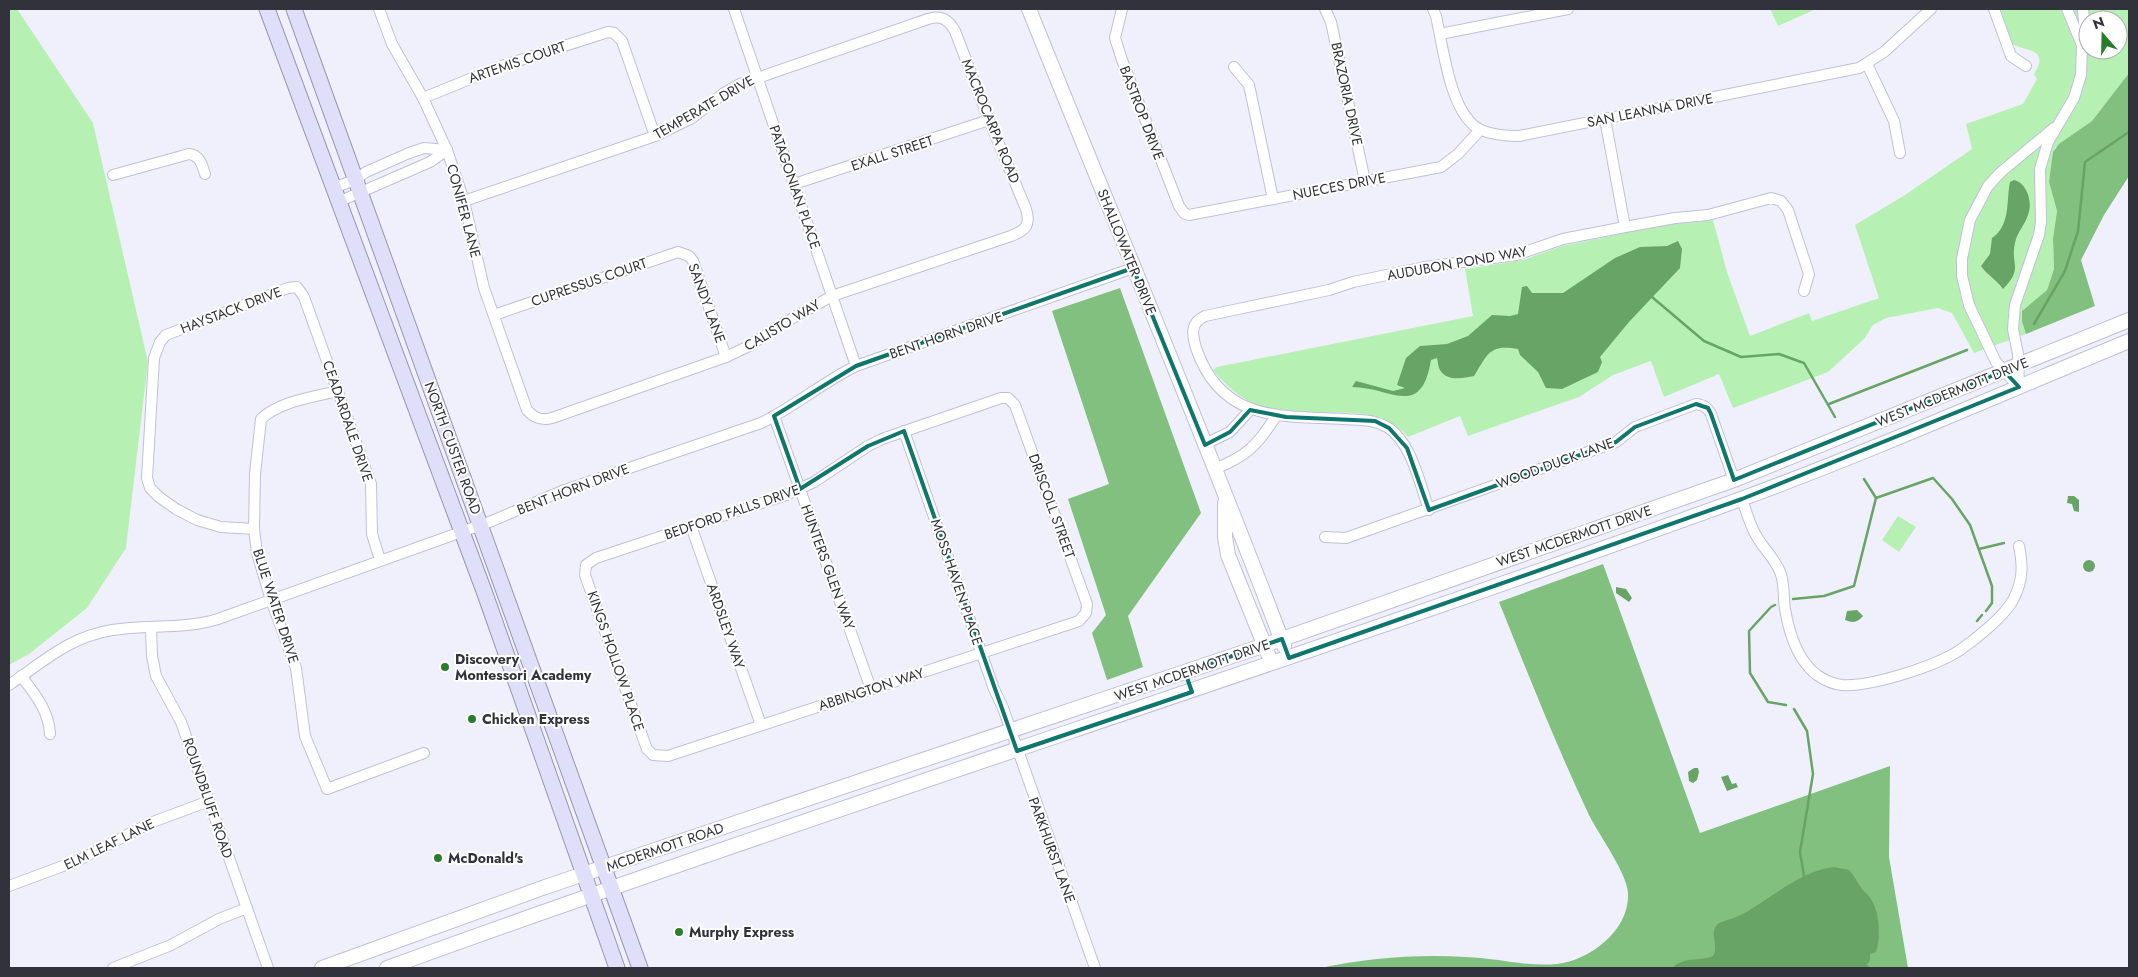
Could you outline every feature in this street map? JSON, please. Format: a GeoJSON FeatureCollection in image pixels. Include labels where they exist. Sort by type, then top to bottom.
{"type":"FeatureCollection","features":[{"type":"Feature","properties":{"kind":"main road","name":"NORTH CUSTER ROAD"},"geometry":{"type":"LineString","coordinates":[[267,9],[462,531],[617,968]]}},
{"type":"Feature","properties":{"kind":"main road","name":"NORTH CUSTER ROAD"},"geometry":{"type":"LineString","coordinates":[[294,9],[640,968]]}},
{"type":"Feature","properties":{"kind":"main road","name":"SHALLOWATER DRIVE"},"geometry":{"type":"LineString","coordinates":[[1029,9],[1169,353],[1289,658]]}},
{"type":"Feature","properties":{"kind":"main road","name":"WEST MCDERMOTT DRIVE"},"geometry":{"type":"LineString","coordinates":[[1011,732],[1265,646],[1734,480],[2129,320]]}},
{"type":"Feature","properties":{"kind":"main road","name":"WEST MCDERMOTT DRIVE"},"geometry":{"type":"LineString","coordinates":[[1017,750],[1192,692],[1742,499],[2129,341]]}},
{"type":"Feature","properties":{"kind":"main road"},"geometry":{"type":"LineString","coordinates":[[1734,480],[1742,499]]}},
{"type":"Feature","properties":{"kind":"main road","name":"SHALLOWATER DRIVE"},"geometry":{"type":"LineString","coordinates":[[1225,495],[1225,537],[1232,564],[1271,664]]}},
{"type":"Feature","properties":{"kind":"main road"},"geometry":{"type":"LineString","coordinates":[[1232,564],[1246,566],[1257,575]]}},
{"type":"Feature","properties":{"kind":"main road"},"geometry":{"type":"LineString","coordinates":[[512,669],[529,661]]}},
{"type":"Feature","properties":{"kind":"main road"},"geometry":{"type":"LineString","coordinates":[[1185,672],[1192,692]]}},
{"type":"Feature","properties":{"kind":"main road","name":"MCDERMOTT ROAD"},"geometry":{"type":"LineString","coordinates":[[322,968],[584,874],[1011,732]]}},
{"type":"Feature","properties":{"kind":"main road","name":"MCDERMOTT ROAD"},"geometry":{"type":"LineString","coordinates":[[387,968],[729,846],[836,812],[1017,750]]}},
{"type":"Feature","properties":{"kind":"main road"},"geometry":{"type":"LineString","coordinates":[[829,793],[836,812]]}},
{"type":"Feature","properties":{"kind":"main road"},"geometry":{"type":"LineString","coordinates":[[411,936],[419,957]]}},
{"type":"Feature","properties":{"kind":"street","name":"CONIFER LANE"},"geometry":{"type":"LineString","coordinates":[[379,9],[392,44],[423,98],[447,150],[464,201],[484,288],[527,410],[535,418]]}},
{"type":"Feature","properties":{"kind":"street","name":"PATAGONIAN PLACE"},"geometry":{"type":"LineString","coordinates":[[734,9],[856,366]]}},
{"type":"Feature","properties":{"kind":"street","name":"BASTROP DRIVE"},"geometry":{"type":"LineString","coordinates":[[1122,9],[1115,38],[1179,206],[1184,213]]}},
{"type":"Feature","properties":{"kind":"street","name":"BRAZORIA DRIVE"},"geometry":{"type":"LineString","coordinates":[[1325,9],[1331,22],[1365,181]]}},
{"type":"Feature","properties":{"kind":"street"},"geometry":{"type":"LineString","coordinates":[[1433,9],[1452,89],[1463,113],[1480,130]]}},
{"type":"Feature","properties":{"kind":"street"},"geometry":{"type":"LineString","coordinates":[[1440,34],[1568,9]]}},
{"type":"Feature","properties":{"kind":"street","name":"SAN LEANNA DRIVE"},"geometry":{"type":"LineString","coordinates":[[1480,130],[1500,136],[1519,136],[1852,69],[1867,64],[1884,52],[1932,9]]}},
{"type":"Feature","properties":{"kind":"street"},"geometry":{"type":"LineString","coordinates":[[1994,9],[2011,56],[2026,66]]}},
{"type":"Feature","properties":{"kind":"street"},"geometry":{"type":"LineString","coordinates":[[2067,9],[2078,35]]}},
{"type":"Feature","properties":{"kind":"street","name":"TEMPERATE DRIVE"},"geometry":{"type":"LineString","coordinates":[[464,201],[655,136],[692,118],[724,93],[757,77],[934,17],[945,19]]}},
{"type":"Feature","properties":{"kind":"street","name":"MACROCARPA ROAD"},"geometry":{"type":"LineString","coordinates":[[945,19],[955,31],[989,120],[1026,208],[1029,217],[1027,226]]}},
{"type":"Feature","properties":{"kind":"street","name":"ARTEMIS COURT"},"geometry":{"type":"LineString","coordinates":[[423,98],[511,63],[602,33],[614,34],[622,41],[655,136]]}},
{"type":"Feature","properties":{"kind":"street"},"geometry":{"type":"LineString","coordinates":[[2019,386],[2019,365],[2013,329],[2015,305],[2039,235],[2041,222],[2040,169],[2048,142],[2074,98],[2081,75],[2082,60]]}},
{"type":"Feature","properties":{"kind":"street"},"geometry":{"type":"LineString","coordinates":[[1867,64],[1894,121],[1900,153]]}},
{"type":"Feature","properties":{"kind":"street"},"geometry":{"type":"LineString","coordinates":[[1234,67],[1249,85],[1273,199]]}},
{"type":"Feature","properties":{"kind":"street","name":"EXALL STREET"},"geometry":{"type":"LineString","coordinates":[[794,184],[989,120]]}},
{"type":"Feature","properties":{"kind":"street"},"geometry":{"type":"LineString","coordinates":[[1605,120],[1626,227]]}},
{"type":"Feature","properties":{"kind":"street"},"geometry":{"type":"LineString","coordinates":[[2019,386],[1994,359],[1969,305],[1962,276],[1965,238],[1970,220],[1988,186],[2001,172],[2059,125]]}},
{"type":"Feature","properties":{"kind":"street","name":"NUECES DRIVE"},"geometry":{"type":"LineString","coordinates":[[1184,213],[1189,215],[1441,167],[1458,154],[1480,130]]}},
{"type":"Feature","properties":{"kind":"street"},"geometry":{"type":"LineString","coordinates":[[335,195],[358,186],[392,159],[424,148],[447,150]]}},
{"type":"Feature","properties":{"kind":"street"},"geometry":{"type":"LineString","coordinates":[[335,195],[430,162],[447,150]]}},
{"type":"Feature","properties":{"kind":"street"},"geometry":{"type":"LineString","coordinates":[[114,175],[190,154],[199,158],[205,174]]}},
{"type":"Feature","properties":{"kind":"street","name":"AUDUBON POND WAY"},"geometry":{"type":"LineString","coordinates":[[1250,410],[1224,393],[1203,366],[1192,335],[1194,326],[1199,319],[1205,316],[1329,290],[1353,282],[1416,269],[1516,255],[1563,239],[1675,218],[1708,215],[1771,198],[1782,201],[1788,210],[1809,274],[1804,291]]}},
{"type":"Feature","properties":{"kind":"street","name":"CALISTO WAY"},"geometry":{"type":"LineString","coordinates":[[535,418],[552,418],[726,356],[748,346],[776,327],[832,296],[1011,236],[1021,232],[1027,226]]}},
{"type":"Feature","properties":{"kind":"street","name":"CUPRESSUS COURT"},"geometry":{"type":"LineString","coordinates":[[494,315],[672,252],[684,253]]}},
{"type":"Feature","properties":{"kind":"street","name":"SANDY LANE"},"geometry":{"type":"LineString","coordinates":[[684,253],[693,261],[726,356]]}},
{"type":"Feature","properties":{"kind":"street","name":"BENT HORN DRIVE"},"geometry":{"type":"LineString","coordinates":[[9,685],[54,652],[84,638],[111,630],[204,623],[271,600],[481,524],[562,491],[774,416],[856,366],[1133,268]]}},
{"type":"Feature","properties":{"kind":"street","name":"HAYSTACK DRIVE"},"geometry":{"type":"LineString","coordinates":[[254,529],[221,527],[197,520],[176,509],[150,488],[147,478],[154,358],[160,342],[166,335],[288,288],[296,287]]}},
{"type":"Feature","properties":{"kind":"street","name":"CEADARDALE DRIVE"},"geometry":{"type":"LineString","coordinates":[[296,287],[304,297],[371,484],[372,534],[380,560]]}},
{"type":"Feature","properties":{"kind":"street","name":"BLUE WATER DRIVE"},"geometry":{"type":"LineString","coordinates":[[338,391],[278,408],[267,413],[261,419],[256,464],[254,529],[257,553],[271,600],[296,668],[305,736],[327,789],[424,753]]}},
{"type":"Feature","properties":{"kind":"street","name":"BEDFORD FALLS DRIVE"},"geometry":{"type":"LineString","coordinates":[[586,565],[596,558],[800,489],[830,473],[868,446],[904,431],[1001,398],[1012,400]]}},
{"type":"Feature","properties":{"kind":"street","name":"DRISCOLL STREET"},"geometry":{"type":"LineString","coordinates":[[1012,400],[1016,405],[1087,604],[1086,613]]}},
{"type":"Feature","properties":{"kind":"street","name":"WOOD DUCK LANE"},"geometry":{"type":"LineString","coordinates":[[1325,537],[1346,538],[1429,510],[1616,442],[1635,427],[1696,404],[1708,408],[1711,414],[1734,480]]}},
{"type":"Feature","properties":{"kind":"street"},"geometry":{"type":"LineString","coordinates":[[1205,444],[1230,432],[1250,410],[1276,416],[1375,421],[1389,428],[1406,448],[1429,510]]}},
{"type":"Feature","properties":{"kind":"street","name":"HUNTERS GLEN WAY"},"geometry":{"type":"LineString","coordinates":[[774,416],[871,689]]}},
{"type":"Feature","properties":{"kind":"street"},"geometry":{"type":"LineString","coordinates":[[1215,469],[1239,458],[1256,445],[1276,416]]}},
{"type":"Feature","properties":{"kind":"street","name":"MOSS HAVEN PLACE"},"geometry":{"type":"LineString","coordinates":[[904,431],[1011,732]]}},
{"type":"Feature","properties":{"kind":"street"},"geometry":{"type":"LineString","coordinates":[[1742,499],[1756,537],[1780,572],[1785,609],[1798,654],[1808,667],[1819,676],[1835,684],[1859,684],[1876,681],[1905,673],[1960,650],[1992,623],[2009,606],[2014,598],[2023,566],[2019,546]]}},
{"type":"Feature","properties":{"kind":"street","name":"ARDSLEY WAY"},"geometry":{"type":"LineString","coordinates":[[691,526],[761,725]]}},
{"type":"Feature","properties":{"kind":"street","name":"KINGS HOLLOW PLACE"},"geometry":{"type":"LineString","coordinates":[[586,565],[585,575],[647,749],[653,755]]}},
{"type":"Feature","properties":{"kind":"street","name":"ABBINGTON WAY"},"geometry":{"type":"LineString","coordinates":[[653,755],[668,756],[1080,621],[1086,613]]}},
{"type":"Feature","properties":{"kind":"street","name":"ROUNDBLUFF ROAD"},"geometry":{"type":"LineString","coordinates":[[151,628],[152,656],[156,676],[181,722],[268,968]]}},
{"type":"Feature","properties":{"kind":"street"},"geometry":{"type":"LineString","coordinates":[[22,676],[42,705],[48,718],[50,734]]}},
{"type":"Feature","properties":{"kind":"street","name":"PARKHURST LANE"},"geometry":{"type":"LineString","coordinates":[[1011,732],[1095,968]]}},
{"type":"Feature","properties":{"kind":"street","name":"ELM LEAF LANE"},"geometry":{"type":"LineString","coordinates":[[9,886],[72,863],[150,823],[209,801]]}},
{"type":"Feature","properties":{"kind":"street"},"geometry":{"type":"LineString","coordinates":[[113,968],[171,945],[219,919],[247,908]]}},
{"type":"Feature","properties":{"kind":"highlighted area"},"geometry":{"type":"Polygon","coordinates":[[[1133,268],[1205,445],[1230,432],[1250,410],[1286,417],[1375,421],[1389,428],[1407,448],[1429,510],[1616,442],[1635,427],[1696,404],[1708,408],[1711,414],[1734,480],[2004,371],[2019,387],[1742,499],[1289,658],[1282,639],[1185,672],[1192,692],[1017,751],[904,431],[868,446],[800,489],[774,416],[856,366],[1133,268]]]}},
{"type":"Feature","properties":{"kind":"shaded area"},"geometry":{"type":"Polygon","coordinates":[[[9,9],[17,9],[93,123],[148,362],[126,548],[87,608],[29,654],[9,665],[9,9]]]}},
{"type":"Feature","properties":{"kind":"shaded area"},"geometry":{"type":"Polygon","coordinates":[[[1770,9],[1816,9],[1778,26],[1770,9]]]}},
{"type":"Feature","properties":{"kind":"shaded area"},"geometry":{"type":"Polygon","coordinates":[[[1999,9],[2129,9],[2129,73],[2092,121],[2055,148],[2049,182],[2057,211],[2053,238],[2054,269],[2047,290],[2022,311],[2022,322],[2026,334],[1974,353],[1952,313],[1938,308],[1886,318],[1873,325],[1864,339],[1828,372],[1733,408],[1719,374],[1664,397],[1651,361],[1613,375],[1579,397],[1468,436],[1460,416],[1408,437],[1395,425],[1380,418],[1363,414],[1293,413],[1267,409],[1241,397],[1226,385],[1213,370],[1217,367],[1473,316],[1465,269],[1523,260],[1562,246],[1664,225],[1713,220],[1727,272],[1750,336],[1809,313],[1812,321],[1879,298],[1855,225],[1905,195],[1972,149],[1966,124],[2023,104],[2037,79],[2034,74],[2039,65],[2039,58],[2032,51],[2014,45],[2006,30],[1999,9]]]}},
{"type":"Feature","properties":{"kind":"shaded area"},"geometry":{"type":"Polygon","coordinates":[[[2129,73],[2129,176],[2104,215],[2081,260],[2095,306],[2026,334],[2022,322],[2022,311],[2047,290],[2054,269],[2053,238],[2057,211],[2049,182],[2053,152],[2059,144],[2092,121],[2129,73]]]}},
{"type":"Feature","properties":{"kind":"shaded area"},"geometry":{"type":"Polygon","coordinates":[[[2014,180],[2019,182],[2025,189],[2030,204],[2027,219],[2017,235],[2015,243],[2015,271],[2003,289],[1981,266],[1990,254],[1992,238],[1998,233],[2005,220],[2010,182],[2014,180]]]}},
{"type":"Feature","properties":{"kind":"shaded area"},"geometry":{"type":"Polygon","coordinates":[[[1678,241],[1682,249],[1680,268],[1629,322],[1600,357],[1602,362],[1598,372],[1562,389],[1546,388],[1538,372],[1520,355],[1518,349],[1508,348],[1501,348],[1490,352],[1474,376],[1465,378],[1451,378],[1443,374],[1439,369],[1437,358],[1431,360],[1426,378],[1420,390],[1412,395],[1402,396],[1352,387],[1356,381],[1393,391],[1405,388],[1397,385],[1406,358],[1420,346],[1447,344],[1468,336],[1492,315],[1510,316],[1518,314],[1522,287],[1527,286],[1532,293],[1563,293],[1615,258],[1640,247],[1667,246],[1678,241]]]}},
{"type":"Feature","properties":{"kind":"shaded area"},"geometry":{"type":"Polygon","coordinates":[[[1120,288],[1201,513],[1128,616],[1143,667],[1107,680],[1092,633],[1106,615],[1068,499],[1109,484],[1052,311],[1120,288]]]}},
{"type":"Feature","properties":{"kind":"shaded area"},"geometry":{"type":"Polygon","coordinates":[[[2068,496],[2074,496],[2079,500],[2079,512],[2074,511],[2072,504],[2067,503],[2068,496]]]}},
{"type":"Feature","properties":{"kind":"shaded area"},"geometry":{"type":"Polygon","coordinates":[[[1898,516],[1916,527],[1899,552],[1882,540],[1898,516]]]}},
{"type":"Feature","properties":{"kind":"shaded area"},"geometry":{"type":"Polygon","coordinates":[[[2087,560],[2091,560],[2095,566],[2091,572],[2087,572],[2083,568],[2083,564],[2087,560]]]}},
{"type":"Feature","properties":{"kind":"shaded area"},"geometry":{"type":"Polygon","coordinates":[[[1603,564],[1700,833],[1890,766],[1889,857],[1908,968],[1320,968],[1375,959],[1429,956],[1477,958],[1546,965],[1557,964],[1570,961],[1594,950],[1615,931],[1627,907],[1628,893],[1623,875],[1589,815],[1577,789],[1542,709],[1499,602],[1603,564]]]}},
{"type":"Feature","properties":{"kind":"shaded area"},"geometry":{"type":"Polygon","coordinates":[[[1616,587],[1626,589],[1632,598],[1629,602],[1616,593],[1616,587]]]}},
{"type":"Feature","properties":{"kind":"shaded area"},"geometry":{"type":"Polygon","coordinates":[[[1857,610],[1863,616],[1859,620],[1850,622],[1845,620],[1847,611],[1857,610]]]}},
{"type":"Feature","properties":{"kind":"shaded area"},"geometry":{"type":"Polygon","coordinates":[[[1698,768],[1699,772],[1697,780],[1693,783],[1689,781],[1688,772],[1698,768]]]}},
{"type":"Feature","properties":{"kind":"shaded area"},"geometry":{"type":"Polygon","coordinates":[[[1728,775],[1732,784],[1736,783],[1738,787],[1727,791],[1721,777],[1728,775]]]}},
{"type":"Feature","properties":{"kind":"shaded area"},"geometry":{"type":"Polygon","coordinates":[[[1834,867],[1849,870],[1875,907],[1879,939],[1876,952],[1870,954],[1870,960],[1867,965],[1871,968],[1672,968],[1682,962],[1713,956],[1715,952],[1714,930],[1719,923],[1747,911],[1811,873],[1834,867]]]}},
{"type":"Feature","properties":{"kind":"waterway"},"geometry":{"type":"LineString","coordinates":[[2034,324],[2065,271],[2078,231],[2085,162],[2129,132]]}},
{"type":"Feature","properties":{"kind":"waterway"},"geometry":{"type":"LineString","coordinates":[[1652,297],[1704,341],[1741,357],[1779,354],[1804,363],[1835,417]]}},
{"type":"Feature","properties":{"kind":"waterway"},"geometry":{"type":"LineString","coordinates":[[1829,404],[1967,350]]}},
{"type":"Feature","properties":{"kind":"waterway"},"geometry":{"type":"LineString","coordinates":[[1876,498],[1933,478],[1952,499],[1970,525],[1992,586],[1992,603],[1986,611]]}},
{"type":"Feature","properties":{"kind":"waterway"},"geometry":{"type":"LineString","coordinates":[[1793,599],[1824,596],[1854,586],[1876,498],[1864,479]]}},
{"type":"Feature","properties":{"kind":"waterway"},"geometry":{"type":"LineString","coordinates":[[1979,549],[2004,543]]}},
{"type":"Feature","properties":{"kind":"waterway"},"geometry":{"type":"LineString","coordinates":[[1775,605],[1749,631],[1750,673],[1768,702],[1786,705]]}},
{"type":"Feature","properties":{"kind":"waterway"},"geometry":{"type":"LineString","coordinates":[[1977,621],[1982,615]]}},
{"type":"Feature","properties":{"kind":"waterway"},"geometry":{"type":"LineString","coordinates":[[1794,709],[1807,731],[1813,774],[1800,852],[1804,876]]}},
{"type":"Feature","properties":{"kind":"place","name":"Discovery Montessori Academy"},"geometry":{"type":"Point","coordinates":[445,667]}},
{"type":"Feature","properties":{"kind":"place","name":"Chicken Express"},"geometry":{"type":"Point","coordinates":[472,719]}},
{"type":"Feature","properties":{"kind":"place","name":"McDonald's"},"geometry":{"type":"Point","coordinates":[438,858]}},
{"type":"Feature","properties":{"kind":"place","name":"Murphy Express"},"geometry":{"type":"Point","coordinates":[679,932]}}]}
